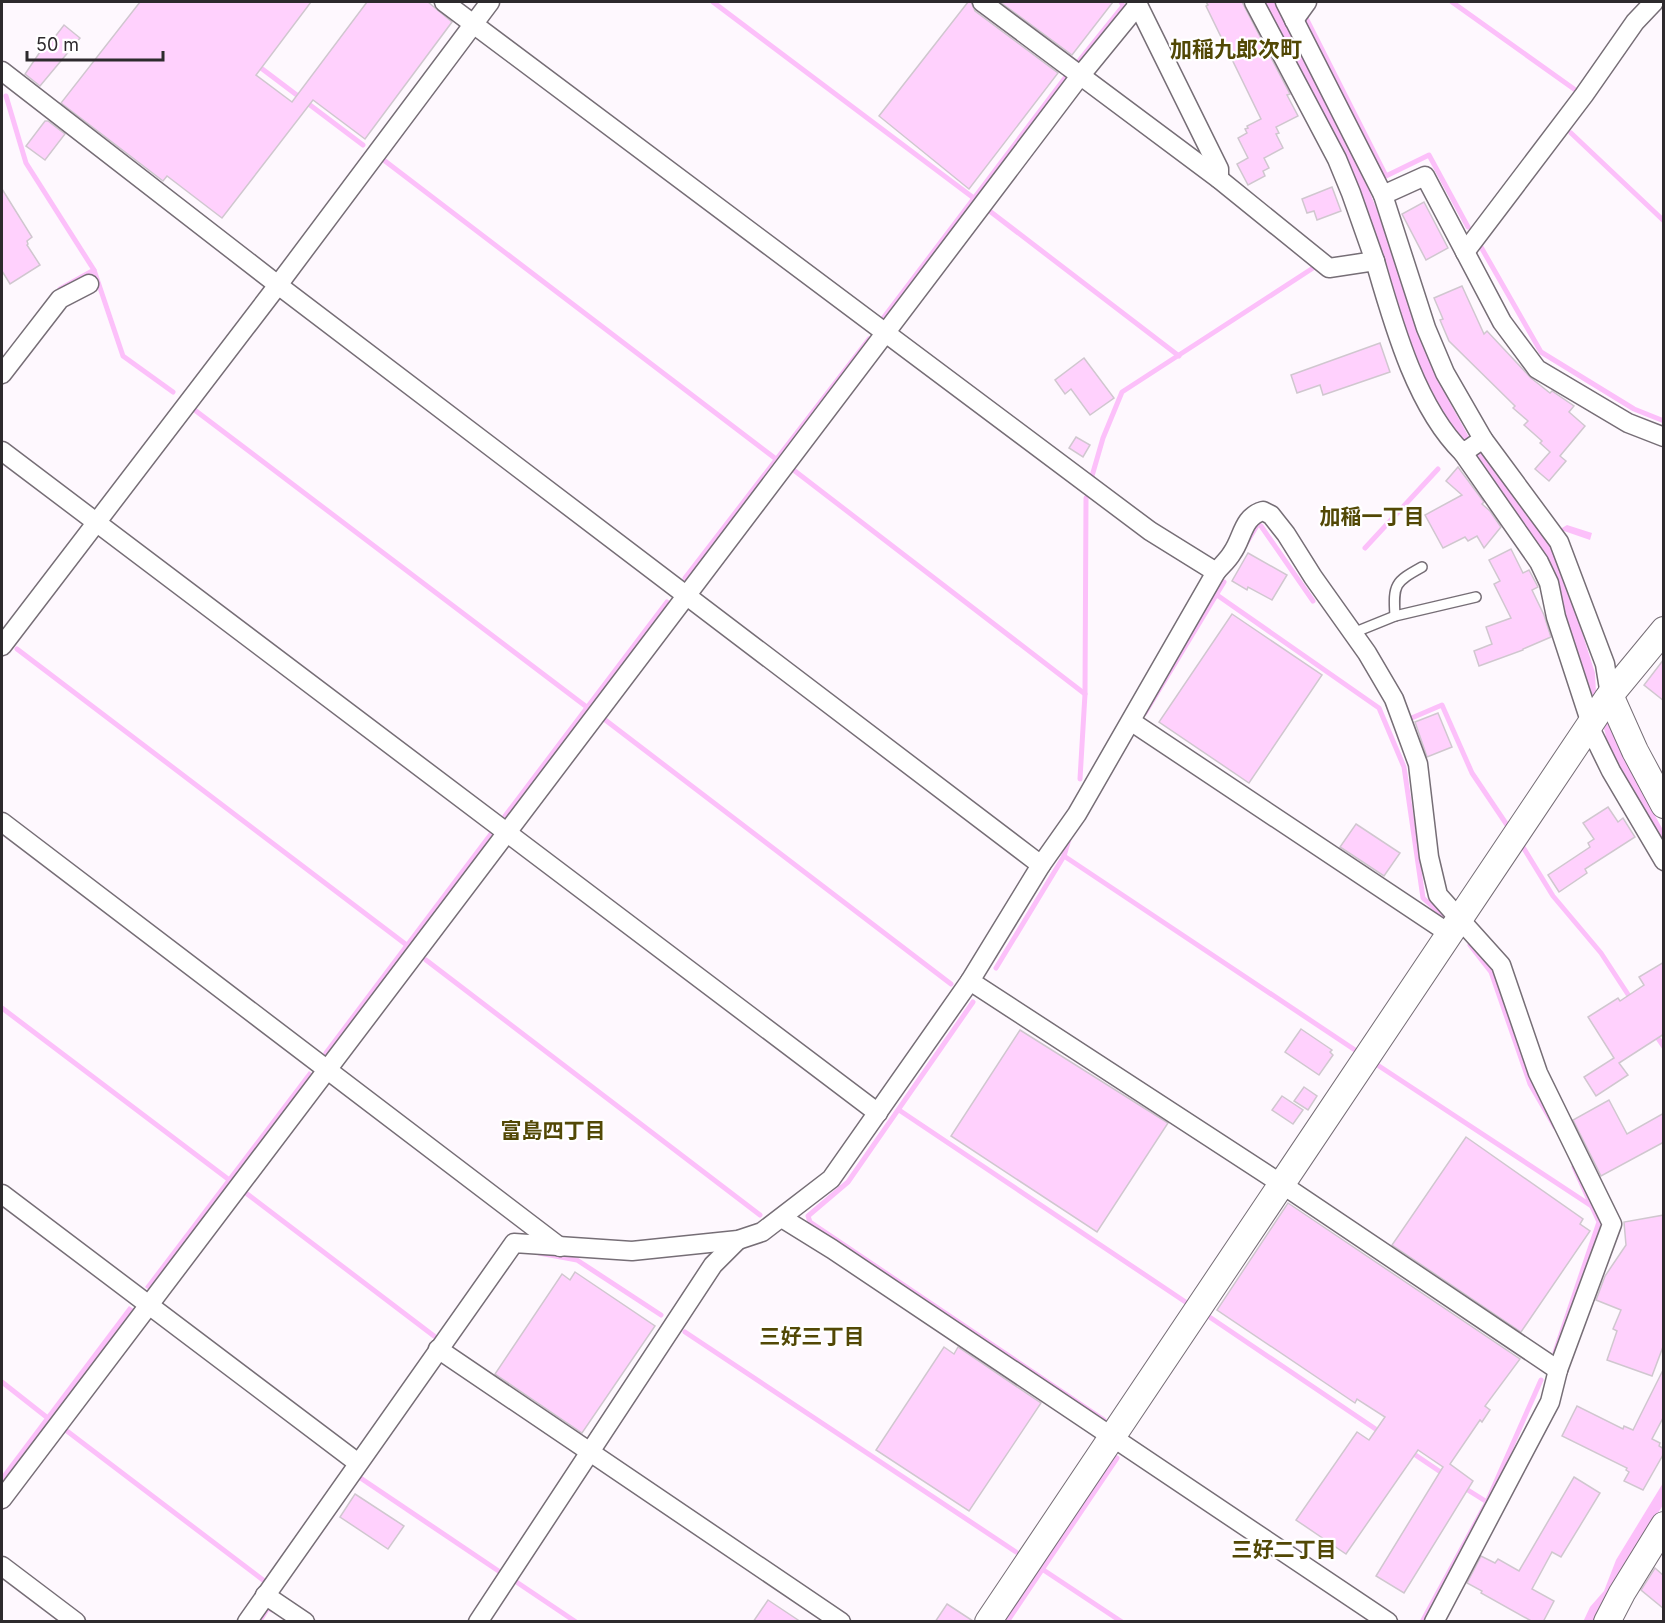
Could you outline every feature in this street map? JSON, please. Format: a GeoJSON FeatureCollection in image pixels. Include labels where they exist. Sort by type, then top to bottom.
{"type":"FeatureCollection","features":[{"type":"Feature","properties":{"kind":"street"},"geometry":{"type":"LineString","coordinates":[[444,2],[1150,531],[1216,572]]}},
{"type":"Feature","properties":{"kind":"street"},"geometry":{"type":"LineString","coordinates":[[2,646],[278,285],[490,2]]}},
{"type":"Feature","properties":{"kind":"street"},"geometry":{"type":"LineString","coordinates":[[982,2],[1219,179],[1329,268],[1375,261]]}},
{"type":"Feature","properties":{"kind":"street"},"geometry":{"type":"LineString","coordinates":[[1254,2],[1337,159],[1375,261],[1397,335],[1427,403],[1454,444],[1473,446],[1555,537],[1605,664],[1608,697],[1664,805]]}},
{"type":"Feature","properties":{"kind":"street"},"geometry":{"type":"LineString","coordinates":[[1285,2],[1383,195],[1426,328],[1473,446],[1549,582],[1556,617],[1590,724],[1611,771],[1664,861]]}},
{"type":"Feature","properties":{"kind":"street"},"geometry":{"type":"LineString","coordinates":[[1294,20],[1307,2]]}},
{"type":"Feature","properties":{"kind":"street"},"geometry":{"type":"LineString","coordinates":[[1465,252],[1584,95],[1635,22],[1654,2]]}},
{"type":"Feature","properties":{"kind":"street"},"geometry":{"type":"LineString","coordinates":[[2,1499],[1137,3],[1219,169],[1219,179]]}},
{"type":"Feature","properties":{"kind":"street"},"geometry":{"type":"LineString","coordinates":[[2,71],[278,285],[1041,865]]}},
{"type":"Feature","properties":{"kind":"street"},"geometry":{"type":"LineString","coordinates":[[1383,195],[1425,176],[1502,322],[1537,369],[1628,423],[1664,436]]}},
{"type":"Feature","properties":{"kind":"street"},"geometry":{"type":"LineString","coordinates":[[2,374],[60,299],[89,284]]}},
{"type":"Feature","properties":{"kind":"street"},"geometry":{"type":"LineString","coordinates":[[2,451],[878,1113]]}},
{"type":"Feature","properties":{"kind":"street"},"geometry":{"type":"LineString","coordinates":[[247,1622],[514,1243],[632,1251],[738,1240],[762,1232],[831,1179],[970,981],[1041,865],[1077,814],[1132,722],[1216,572],[1234,552],[1242,530],[1254,514],[1263,511],[1271,515],[1286,534],[1353,633],[1394,699],[1418,764],[1429,857],[1438,895],[1455,926]]}},
{"type":"Feature","properties":{"kind":"street"},"geometry":{"type":"LineString","coordinates":[[988,1622],[1608,697],[1664,630]]}},
{"type":"Feature","properties":{"kind":"street"},"geometry":{"type":"LineString","coordinates":[[1132,722],[1455,926],[1501,965],[1538,1073],[1612,1224],[1558,1370],[1550,1402],[1434,1622]]}},
{"type":"Feature","properties":{"kind":"street"},"geometry":{"type":"LineString","coordinates":[[2,822],[560,1247]]}},
{"type":"Feature","properties":{"kind":"street"},"geometry":{"type":"LineString","coordinates":[[970,981],[1283,1185],[1558,1370]]}},
{"type":"Feature","properties":{"kind":"street"},"geometry":{"type":"LineString","coordinates":[[2,1194],[358,1463]]}},
{"type":"Feature","properties":{"kind":"street"},"geometry":{"type":"LineString","coordinates":[[782,1218],[832,1249],[1388,1622]]}},
{"type":"Feature","properties":{"kind":"street"},"geometry":{"type":"LineString","coordinates":[[478,1622],[713,1265],[738,1240]]}},
{"type":"Feature","properties":{"kind":"street"},"geometry":{"type":"LineString","coordinates":[[438,1349],[841,1622]]}},
{"type":"Feature","properties":{"kind":"street"},"geometry":{"type":"LineString","coordinates":[[1607,1622],[1664,1525]]}},
{"type":"Feature","properties":{"kind":"street"},"geometry":{"type":"LineString","coordinates":[[2,1566],[76,1622]]}},
{"type":"Feature","properties":{"kind":"street"},"geometry":{"type":"LineString","coordinates":[[265,1595],[305,1622]]}},
{"type":"Feature","properties":{"kind":"lane"},"geometry":{"type":"LineString","coordinates":[[1395,616],[1396,588],[1401,579],[1422,567]]}},
{"type":"Feature","properties":{"kind":"lane"},"geometry":{"type":"LineString","coordinates":[[1353,633],[1395,616],[1476,597]]}},
{"type":"Feature","properties":{"kind":"shaded area"},"geometry":{"type":"Polygon","coordinates":[[[1261,2],[1276,2],[1362,173],[1379,215],[1424,349],[1470,439],[1494,467],[1545,538],[1567,525],[1592,533],[1590,540],[1564,531],[1549,543],[1566,582],[1595,673],[1596,694],[1619,749],[1663,830],[1663,847],[1608,751],[1605,732],[1580,667],[1554,576],[1433,398],[1402,321],[1261,2]]]}},
{"type":"Feature","properties":{"kind":"shaded area"},"geometry":{"type":"Polygon","coordinates":[[[309,1071],[314,1075],[149,1290],[145,1287],[309,1071]]]}},
{"type":"Feature","properties":{"kind":"shaded area"},"geometry":{"type":"Polygon","coordinates":[[[129,1306],[135,1310],[2,1486],[2,1475],[129,1306]]]}},
{"type":"Feature","properties":{"kind":"shaded area"},"geometry":{"type":"Polygon","coordinates":[[[1663,1483],[1663,1505],[1628,1562],[1598,1621],[1583,1622],[1590,1607],[1604,1591],[1616,1560],[1663,1483]]]}},
{"type":"Feature","properties":{"kind":"building"},"geometry":{"type":"Polygon","coordinates":[[[140,2],[311,2],[256,75],[292,102],[367,2],[428,2],[452,22],[365,139],[313,100],[222,218],[167,176],[163,181],[61,103],[140,2]]]}},
{"type":"Feature","properties":{"kind":"building"},"geometry":{"type":"Polygon","coordinates":[[[968,2],[971,2],[975,11],[1058,73],[969,189],[879,116],[968,2]]]}},
{"type":"Feature","properties":{"kind":"building"},"geometry":{"type":"Polygon","coordinates":[[[1000,2],[1113,2],[1072,55],[1000,2]]]}},
{"type":"Feature","properties":{"kind":"building"},"geometry":{"type":"Polygon","coordinates":[[[1206,2],[1242,2],[1290,94],[1287,95],[1298,116],[1276,127],[1279,133],[1276,134],[1283,148],[1264,158],[1269,168],[1263,171],[1265,176],[1248,185],[1237,164],[1248,158],[1238,138],[1247,133],[1245,129],[1248,128],[1247,126],[1261,119],[1206,2]]]}},
{"type":"Feature","properties":{"kind":"building"},"geometry":{"type":"Polygon","coordinates":[[[64,25],[80,38],[40,86],[25,74],[42,49],[44,51],[64,25]]]}},
{"type":"Feature","properties":{"kind":"building"},"geometry":{"type":"Polygon","coordinates":[[[45,121],[65,134],[45,160],[26,146],[45,121]]]}},
{"type":"Feature","properties":{"kind":"building"},"geometry":{"type":"Polygon","coordinates":[[[1332,187],[1341,211],[1317,220],[1314,211],[1307,213],[1302,199],[1332,187]]]}},
{"type":"Feature","properties":{"kind":"building"},"geometry":{"type":"Polygon","coordinates":[[[2,189],[32,237],[27,241],[27,245],[40,265],[10,284],[2,271],[2,189]]]}},
{"type":"Feature","properties":{"kind":"building"},"geometry":{"type":"Polygon","coordinates":[[[1424,202],[1448,248],[1426,260],[1402,214],[1424,202]]]}},
{"type":"Feature","properties":{"kind":"building"},"geometry":{"type":"Polygon","coordinates":[[[1462,286],[1484,334],[1487,331],[1531,378],[1550,393],[1552,391],[1574,406],[1569,412],[1585,426],[1560,456],[1566,461],[1549,481],[1535,469],[1550,452],[1540,443],[1542,441],[1524,425],[1528,421],[1449,341],[1434,298],[1462,286]]]}},
{"type":"Feature","properties":{"kind":"building"},"geometry":{"type":"Polygon","coordinates":[[[1380,343],[1390,372],[1323,395],[1320,385],[1297,393],[1291,375],[1380,343]]]}},
{"type":"Feature","properties":{"kind":"building"},"geometry":{"type":"Polygon","coordinates":[[[1084,358],[1114,398],[1090,415],[1071,389],[1065,394],[1055,380],[1084,358]]]}},
{"type":"Feature","properties":{"kind":"building"},"geometry":{"type":"Polygon","coordinates":[[[1076,437],[1090,445],[1083,457],[1069,448],[1076,437]]]}},
{"type":"Feature","properties":{"kind":"building"},"geometry":{"type":"Polygon","coordinates":[[[1458,467],[1484,502],[1482,504],[1501,527],[1484,548],[1477,536],[1468,541],[1465,537],[1443,548],[1425,515],[1462,495],[1446,481],[1458,467]]]}},
{"type":"Feature","properties":{"kind":"building"},"geometry":{"type":"Polygon","coordinates":[[[1511,549],[1523,573],[1529,570],[1538,587],[1532,590],[1551,637],[1479,666],[1474,651],[1492,644],[1486,627],[1511,618],[1494,584],[1500,581],[1489,560],[1511,549]]]}},
{"type":"Feature","properties":{"kind":"building"},"geometry":{"type":"Polygon","coordinates":[[[1248,553],[1287,575],[1272,600],[1232,581],[1248,553]]]}},
{"type":"Feature","properties":{"kind":"building"},"geometry":{"type":"Polygon","coordinates":[[[1232,614],[1322,675],[1249,783],[1159,722],[1232,614]]]}},
{"type":"Feature","properties":{"kind":"building"},"geometry":{"type":"Polygon","coordinates":[[[1664,659],[1664,701],[1644,685],[1664,659]]]}},
{"type":"Feature","properties":{"kind":"building"},"geometry":{"type":"Polygon","coordinates":[[[1438,713],[1452,747],[1427,757],[1415,722],[1438,713]]]}},
{"type":"Feature","properties":{"kind":"building"},"geometry":{"type":"Polygon","coordinates":[[[1608,807],[1618,822],[1623,818],[1635,837],[1585,869],[1587,873],[1559,892],[1548,875],[1590,847],[1588,843],[1594,839],[1583,823],[1608,807]]]}},
{"type":"Feature","properties":{"kind":"building"},"geometry":{"type":"Polygon","coordinates":[[[1356,824],[1400,853],[1384,876],[1340,847],[1356,824]]]}},
{"type":"Feature","properties":{"kind":"building"},"geometry":{"type":"Polygon","coordinates":[[[1664,962],[1664,1034],[1619,1063],[1628,1075],[1596,1096],[1584,1077],[1614,1058],[1588,1017],[1618,998],[1620,1001],[1644,985],[1639,977],[1664,962]]]}},
{"type":"Feature","properties":{"kind":"building"},"geometry":{"type":"Polygon","coordinates":[[[1301,1029],[1332,1050],[1330,1052],[1333,1055],[1319,1075],[1285,1052],[1301,1029]]]}},
{"type":"Feature","properties":{"kind":"building"},"geometry":{"type":"Polygon","coordinates":[[[1020,1030],[1168,1123],[1097,1232],[951,1136],[1020,1030]]]}},
{"type":"Feature","properties":{"kind":"building"},"geometry":{"type":"Polygon","coordinates":[[[1304,1087],[1317,1096],[1308,1110],[1294,1101],[1304,1087]]]}},
{"type":"Feature","properties":{"kind":"building"},"geometry":{"type":"Polygon","coordinates":[[[1282,1096],[1303,1110],[1293,1124],[1272,1110],[1282,1096]]]}},
{"type":"Feature","properties":{"kind":"building"},"geometry":{"type":"Polygon","coordinates":[[[1609,1100],[1627,1134],[1664,1113],[1664,1142],[1601,1176],[1573,1120],[1609,1100]]]}},
{"type":"Feature","properties":{"kind":"building"},"geometry":{"type":"Polygon","coordinates":[[[1466,1137],[1583,1219],[1580,1224],[1590,1231],[1521,1332],[1392,1245],[1466,1137]]]}},
{"type":"Feature","properties":{"kind":"building"},"geometry":{"type":"Polygon","coordinates":[[[1288,1203],[1520,1359],[1485,1406],[1490,1410],[1482,1422],[1480,1420],[1450,1464],[1473,1481],[1404,1593],[1376,1576],[1443,1467],[1418,1450],[1346,1554],[1296,1520],[1357,1432],[1369,1440],[1385,1417],[1357,1399],[1355,1403],[1217,1310],[1288,1203]]]}},
{"type":"Feature","properties":{"kind":"building"},"geometry":{"type":"Polygon","coordinates":[[[1664,1215],[1664,1344],[1652,1376],[1607,1360],[1617,1331],[1613,1329],[1621,1310],[1596,1300],[1605,1276],[1626,1245],[1624,1222],[1664,1215]]]}},
{"type":"Feature","properties":{"kind":"building"},"geometry":{"type":"Polygon","coordinates":[[[575,1272],[655,1326],[582,1433],[495,1374],[562,1274],[570,1280],[575,1272]]]}},
{"type":"Feature","properties":{"kind":"building"},"geometry":{"type":"Polygon","coordinates":[[[944,1347],[954,1354],[958,1347],[1041,1403],[969,1511],[876,1450],[944,1347]]]}},
{"type":"Feature","properties":{"kind":"building"},"geometry":{"type":"Polygon","coordinates":[[[1664,1368],[1664,1416],[1652,1439],[1660,1443],[1659,1446],[1664,1449],[1664,1453],[1643,1490],[1624,1481],[1629,1472],[1627,1468],[1562,1436],[1577,1406],[1623,1429],[1624,1426],[1633,1430],[1664,1368]]]}},
{"type":"Feature","properties":{"kind":"building"},"geometry":{"type":"Polygon","coordinates":[[[1574,1477],[1600,1493],[1561,1557],[1552,1552],[1532,1589],[1554,1601],[1543,1622],[1533,1622],[1467,1583],[1481,1556],[1495,1563],[1498,1559],[1519,1571],[1574,1477]]]}},
{"type":"Feature","properties":{"kind":"building"},"geometry":{"type":"Polygon","coordinates":[[[355,1494],[404,1526],[388,1549],[340,1517],[355,1494]]]}},
{"type":"Feature","properties":{"kind":"building"},"geometry":{"type":"Polygon","coordinates":[[[1655,1568],[1664,1576],[1664,1609],[1641,1590],[1655,1568]]]}},
{"type":"Feature","properties":{"kind":"building"},"geometry":{"type":"Polygon","coordinates":[[[768,1600],[801,1622],[753,1622],[768,1600]]]}},
{"type":"Feature","properties":{"kind":"building"},"geometry":{"type":"Polygon","coordinates":[[[947,1604],[973,1621],[973,1622],[935,1622],[947,1604]]]}},
{"type":"Feature","properties":{"kind":"waterway"},"geometry":{"type":"LineString","coordinates":[[713,2],[975,199]]}},
{"type":"Feature","properties":{"kind":"waterway"},"geometry":{"type":"LineString","coordinates":[[1078,62],[1123,6],[1121,2]]}},
{"type":"Feature","properties":{"kind":"waterway"},"geometry":{"type":"LineString","coordinates":[[1452,2],[1574,89]]}},
{"type":"Feature","properties":{"kind":"waterway"},"geometry":{"type":"LineString","coordinates":[[1306,18],[1386,176],[1429,155],[1468,227]]}},
{"type":"Feature","properties":{"kind":"waterway"},"geometry":{"type":"LineString","coordinates":[[257,65],[363,145]]}},
{"type":"Feature","properties":{"kind":"waterway"},"geometry":{"type":"LineString","coordinates":[[881,321],[1068,74]]}},
{"type":"Feature","properties":{"kind":"waterway"},"geometry":{"type":"LineString","coordinates":[[6,96],[26,163],[94,270],[60,289]]}},
{"type":"Feature","properties":{"kind":"waterway"},"geometry":{"type":"LineString","coordinates":[[1571,133],[1664,221]]}},
{"type":"Feature","properties":{"kind":"waterway"},"geometry":{"type":"LineString","coordinates":[[385,161],[776,459]]}},
{"type":"Feature","properties":{"kind":"waterway"},"geometry":{"type":"LineString","coordinates":[[987,209],[1179,356]]}},
{"type":"Feature","properties":{"kind":"waterway"},"geometry":{"type":"LineString","coordinates":[[1481,247],[1541,352],[1634,409],[1664,421]]}},
{"type":"Feature","properties":{"kind":"waterway"},"geometry":{"type":"LineString","coordinates":[[1092,476],[1103,438],[1122,392],[1313,268]]}},
{"type":"Feature","properties":{"kind":"waterway"},"geometry":{"type":"LineString","coordinates":[[94,270],[123,356],[173,392]]}},
{"type":"Feature","properties":{"kind":"waterway"},"geometry":{"type":"LineString","coordinates":[[685,578],[869,339]]}},
{"type":"Feature","properties":{"kind":"waterway"},"geometry":{"type":"LineString","coordinates":[[196,411],[588,708]]}},
{"type":"Feature","properties":{"kind":"waterway"},"geometry":{"type":"LineString","coordinates":[[791,468],[1085,694]]}},
{"type":"Feature","properties":{"kind":"waterway"},"geometry":{"type":"LineString","coordinates":[[1365,548],[1438,469]]}},
{"type":"Feature","properties":{"kind":"waterway"},"geometry":{"type":"LineString","coordinates":[[1080,779],[1085,694],[1086,498]]}},
{"type":"Feature","properties":{"kind":"waterway"},"geometry":{"type":"LineString","coordinates":[[1247,542],[1258,524],[1261,526],[1313,601]]}},
{"type":"Feature","properties":{"kind":"waterway"},"geometry":{"type":"LineString","coordinates":[[1145,713],[1224,582]]}},
{"type":"Feature","properties":{"kind":"waterway"},"geometry":{"type":"LineString","coordinates":[[1217,595],[1379,708],[1404,767],[1423,898],[1443,916]]}},
{"type":"Feature","properties":{"kind":"waterway"},"geometry":{"type":"LineString","coordinates":[[505,816],[667,602]]}},
{"type":"Feature","properties":{"kind":"waterway"},"geometry":{"type":"LineString","coordinates":[[17,649],[408,946]]}},
{"type":"Feature","properties":{"kind":"waterway"},"geometry":{"type":"LineString","coordinates":[[1407,720],[1442,705],[1472,773],[1507,825]]}},
{"type":"Feature","properties":{"kind":"waterway"},"geometry":{"type":"LineString","coordinates":[[604,719],[951,984]]}},
{"type":"Feature","properties":{"kind":"waterway"},"geometry":{"type":"LineString","coordinates":[[326,1053],[491,834]]}},
{"type":"Feature","properties":{"kind":"waterway"},"geometry":{"type":"LineString","coordinates":[[996,968],[1064,856],[1069,839]]}},
{"type":"Feature","properties":{"kind":"waterway"},"geometry":{"type":"LineString","coordinates":[[1523,847],[1553,896],[1601,953],[1631,999]]}},
{"type":"Feature","properties":{"kind":"waterway"},"geometry":{"type":"LineString","coordinates":[[1064,856],[1358,1052]]}},
{"type":"Feature","properties":{"kind":"waterway"},"geometry":{"type":"LineString","coordinates":[[1470,945],[1491,972],[1530,1084],[1555,1127]]}},
{"type":"Feature","properties":{"kind":"waterway"},"geometry":{"type":"LineString","coordinates":[[426,960],[760,1215]]}},
{"type":"Feature","properties":{"kind":"waterway"},"geometry":{"type":"LineString","coordinates":[[973,1002],[848,1182],[808,1216],[810,1222],[1104,1420]]}},
{"type":"Feature","properties":{"kind":"waterway"},"geometry":{"type":"LineString","coordinates":[[2,1008],[232,1182]]}},
{"type":"Feature","properties":{"kind":"waterway"},"geometry":{"type":"LineString","coordinates":[[1655,1034],[1664,1047]]}},
{"type":"Feature","properties":{"kind":"waterway"},"geometry":{"type":"LineString","coordinates":[[1379,1066],[1593,1207]]}},
{"type":"Feature","properties":{"kind":"waterway"},"geometry":{"type":"LineString","coordinates":[[899,1110],[1187,1303]]}},
{"type":"Feature","properties":{"kind":"waterway"},"geometry":{"type":"LineString","coordinates":[[1555,1352],[1599,1222],[1574,1167]]}},
{"type":"Feature","properties":{"kind":"waterway"},"geometry":{"type":"LineString","coordinates":[[242,1190],[434,1336]]}},
{"type":"Feature","properties":{"kind":"waterway"},"geometry":{"type":"LineString","coordinates":[[539,1253],[577,1260],[661,1315]]}},
{"type":"Feature","properties":{"kind":"waterway"},"geometry":{"type":"LineString","coordinates":[[1211,1318],[1380,1432]]}},
{"type":"Feature","properties":{"kind":"waterway"},"geometry":{"type":"LineString","coordinates":[[685,1332],[1016,1552]]}},
{"type":"Feature","properties":{"kind":"waterway"},"geometry":{"type":"LineString","coordinates":[[1422,1622],[1487,1502],[1541,1380]]}},
{"type":"Feature","properties":{"kind":"waterway"},"geometry":{"type":"LineString","coordinates":[[2,1382],[49,1419]]}},
{"type":"Feature","properties":{"kind":"waterway"},"geometry":{"type":"LineString","coordinates":[[63,1428],[267,1583]]}},
{"type":"Feature","properties":{"kind":"waterway"},"geometry":{"type":"LineString","coordinates":[[1411,1452],[1445,1475]]}},
{"type":"Feature","properties":{"kind":"waterway"},"geometry":{"type":"LineString","coordinates":[[1007,1622],[1117,1458]]}},
{"type":"Feature","properties":{"kind":"waterway"},"geometry":{"type":"LineString","coordinates":[[359,1477],[500,1572]]}},
{"type":"Feature","properties":{"kind":"waterway"},"geometry":{"type":"LineString","coordinates":[[1463,1487],[1487,1502]]}},
{"type":"Feature","properties":{"kind":"waterway"},"geometry":{"type":"LineString","coordinates":[[1042,1569],[1122,1622]]}},
{"type":"Feature","properties":{"kind":"waterway"},"geometry":{"type":"LineString","coordinates":[[515,1581],[576,1622]]}},
{"type":"Feature","properties":{"kind":"waterway"},"geometry":{"type":"LineString","coordinates":[[259,1622],[268,1608],[272,1610]]}},
{"type":"Feature","properties":{"kind":"district","name":"加稲九郎次町"},"geometry":{"type":"Point","coordinates":[1236,49]}},
{"type":"Feature","properties":{"kind":"district","name":"加稲一丁目"},"geometry":{"type":"Point","coordinates":[1372,516]}},
{"type":"Feature","properties":{"kind":"district","name":"富島四丁目"},"geometry":{"type":"Point","coordinates":[553,1130]}},
{"type":"Feature","properties":{"kind":"district","name":"三好三丁目"},"geometry":{"type":"Point","coordinates":[812,1336]}},
{"type":"Feature","properties":{"kind":"district","name":"三好二丁目"},"geometry":{"type":"Point","coordinates":[1284,1549]}}]}
